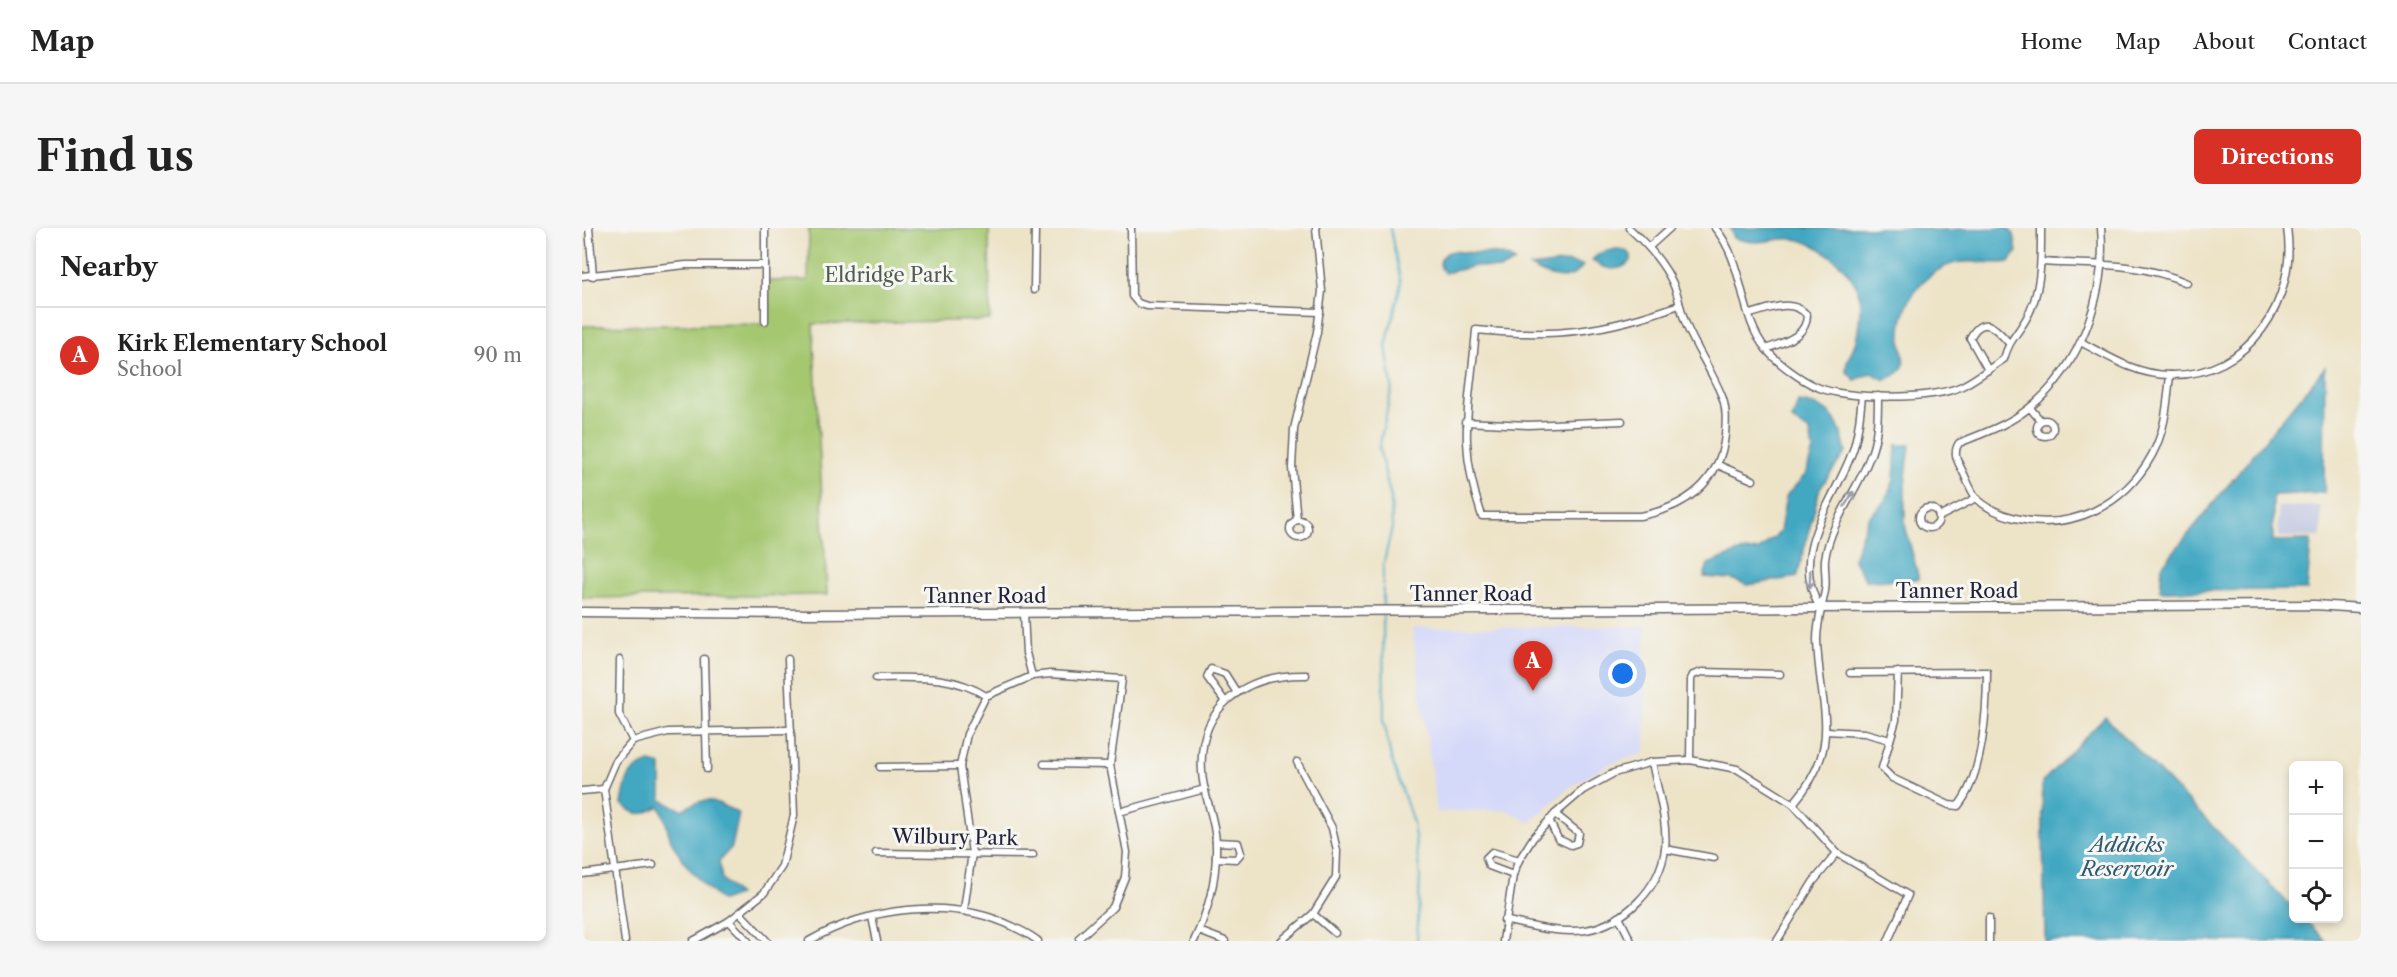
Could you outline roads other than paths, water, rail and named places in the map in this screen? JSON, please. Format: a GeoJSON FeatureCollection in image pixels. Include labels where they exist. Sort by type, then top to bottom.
{"type":"FeatureCollection","features":[{"type":"Feature","properties":{"kind":"main road","name":"Tanner Road"},"geometry":{"type":"LineString","coordinates":[[582,612],[1024,613],[2315,605],[2361,608]]}},
{"type":"Feature","properties":{"kind":"street"},"geometry":{"type":"LineString","coordinates":[[588,228],[593,276]]}},
{"type":"Feature","properties":{"kind":"street"},"geometry":{"type":"LineString","coordinates":[[765,228],[765,321]]}},
{"type":"Feature","properties":{"kind":"street"},"geometry":{"type":"LineString","coordinates":[[1034,290],[1035,228]]}},
{"type":"Feature","properties":{"kind":"street"},"geometry":{"type":"LineString","coordinates":[[1131,228],[1132,296],[1138,303],[1147,306],[1320,312]]}},
{"type":"Feature","properties":{"kind":"street"},"geometry":{"type":"LineString","coordinates":[[1297,520],[1292,468],[1294,429],[1320,312],[1321,274],[1316,228]]}},
{"type":"Feature","properties":{"kind":"street"},"geometry":{"type":"LineString","coordinates":[[1629,228],[1649,247],[1668,274],[1679,305],[1686,326],[1722,395],[1726,409],[1724,446],[1718,465],[1695,494],[1664,512],[1640,516],[1482,516],[1471,484],[1465,422],[1476,330],[1544,335],[1577,333],[1637,320],[1679,305]]}},
{"type":"Feature","properties":{"kind":"street"},"geometry":{"type":"LineString","coordinates":[[1649,247],[1670,228]]}},
{"type":"Feature","properties":{"kind":"street"},"geometry":{"type":"LineString","coordinates":[[1715,228],[1731,252],[1750,314],[1766,349],[1816,387],[1838,394],[1862,396],[1926,394],[1960,387],[2004,359],[2008,342],[2030,310],[2037,293],[2041,262],[2041,228]]}},
{"type":"Feature","properties":{"kind":"street"},"geometry":{"type":"LineString","coordinates":[[2101,228],[2101,265],[2095,303],[2081,342],[2054,381],[2030,408],[2000,427],[1959,443],[1955,456],[1976,498],[2007,516],[2036,522],[2069,521],[2088,516],[2111,502],[2128,486],[2151,457],[2159,441],[2165,422],[2170,375]]}},
{"type":"Feature","properties":{"kind":"street"},"geometry":{"type":"LineString","coordinates":[[2081,342],[2131,368],[2170,375],[2206,370],[2225,361],[2265,328],[2285,287],[2290,264],[2287,228]]}},
{"type":"Feature","properties":{"kind":"street"},"geometry":{"type":"LineString","coordinates":[[2041,262],[2139,268],[2166,274],[2187,284]]}},
{"type":"Feature","properties":{"kind":"street"},"geometry":{"type":"LineString","coordinates":[[582,276],[686,265],[765,265]]}},
{"type":"Feature","properties":{"kind":"street"},"geometry":{"type":"LineString","coordinates":[[1750,314],[1788,305],[1800,307],[1807,315],[1807,325],[1800,334],[1766,349]]}},
{"type":"Feature","properties":{"kind":"street"},"geometry":{"type":"LineString","coordinates":[[1988,370],[1970,338],[1975,329],[1985,325],[1996,327],[2008,342]]}},
{"type":"Feature","properties":{"kind":"street"},"geometry":{"type":"LineString","coordinates":[[1820,608],[1810,591],[1810,561],[1816,526],[1853,451],[1860,426],[1862,396]]}},
{"type":"Feature","properties":{"kind":"street"},"geometry":{"type":"LineString","coordinates":[[1793,804],[1814,776],[1821,760],[1826,731],[1817,639],[1820,608],[1826,590],[1825,561],[1831,533],[1870,458],[1878,428],[1878,396]]}},
{"type":"Feature","properties":{"kind":"street"},"geometry":{"type":"LineString","coordinates":[[2030,408],[2041,421]]}},
{"type":"Feature","properties":{"kind":"street"},"geometry":{"type":"LineString","coordinates":[[1465,422],[1538,425],[1622,421]]}},
{"type":"Feature","properties":{"kind":"street"},"geometry":{"type":"LineString","coordinates":[[1718,465],[1754,480]]}},
{"type":"Feature","properties":{"kind":"street"},"geometry":{"type":"LineString","coordinates":[[1939,517],[1976,498]]}},
{"type":"Feature","properties":{"kind":"street"},"geometry":{"type":"LineString","coordinates":[[1024,613],[1026,653],[1032,676]]}},
{"type":"Feature","properties":{"kind":"street"},"geometry":{"type":"LineString","coordinates":[[704,659],[707,769]]}},
{"type":"Feature","properties":{"kind":"street"},"geometry":{"type":"LineString","coordinates":[[693,941],[729,921],[764,893],[782,866],[794,815],[788,659]]}},
{"type":"Feature","properties":{"kind":"street"},"geometry":{"type":"LineString","coordinates":[[620,660],[619,714],[633,741]]}},
{"type":"Feature","properties":{"kind":"street"},"geometry":{"type":"LineString","coordinates":[[1224,700],[1207,677],[1211,669],[1225,674],[1237,693]]}},
{"type":"Feature","properties":{"kind":"street"},"geometry":{"type":"LineString","coordinates":[[1690,760],[1691,680],[1693,675],[1713,672],[1780,674]]}},
{"type":"Feature","properties":{"kind":"street"},"geometry":{"type":"LineString","coordinates":[[1850,673],[1898,672],[1987,672],[1982,745],[1958,806],[1949,805],[1892,778],[1882,768],[1896,720],[1898,672]]}},
{"type":"Feature","properties":{"kind":"street"},"geometry":{"type":"LineString","coordinates":[[964,910],[972,853],[960,766],[966,734],[986,696],[1032,676],[1050,674],[1122,679],[1110,765],[1128,852],[1125,877],[1113,907],[1079,938]]}},
{"type":"Feature","properties":{"kind":"street"},"geometry":{"type":"LineString","coordinates":[[1194,941],[1213,886],[1216,858],[1216,842],[1202,772],[1206,735],[1224,700],[1250,685],[1269,678],[1306,675]]}},
{"type":"Feature","properties":{"kind":"street"},"geometry":{"type":"LineString","coordinates":[[876,678],[937,678],[968,685],[986,696]]}},
{"type":"Feature","properties":{"kind":"street"},"geometry":{"type":"LineString","coordinates":[[625,941],[604,789],[616,761],[633,741],[668,732],[790,730]]}},
{"type":"Feature","properties":{"kind":"street"},"geometry":{"type":"LineString","coordinates":[[1826,731],[1865,733],[1890,740]]}},
{"type":"Feature","properties":{"kind":"street"},"geometry":{"type":"LineString","coordinates":[[1503,941],[1504,921],[1513,875],[1519,860],[1555,814],[1596,782],[1614,773],[1652,762],[1690,760],[1737,769],[1793,804],[1837,853],[1908,895],[1887,941]]}},
{"type":"Feature","properties":{"kind":"street"},"geometry":{"type":"LineString","coordinates":[[1281,941],[1313,914],[1336,877],[1337,851],[1332,828],[1297,762]]}},
{"type":"Feature","properties":{"kind":"street"},"geometry":{"type":"LineString","coordinates":[[1504,921],[1568,930],[1587,930],[1619,917],[1636,904],[1653,883],[1665,849],[1652,762]]}},
{"type":"Feature","properties":{"kind":"street"},"geometry":{"type":"LineString","coordinates":[[1044,764],[1110,765]]}},
{"type":"Feature","properties":{"kind":"street"},"geometry":{"type":"LineString","coordinates":[[880,767],[960,766]]}},
{"type":"Feature","properties":{"kind":"street"},"geometry":{"type":"LineString","coordinates":[[582,791],[604,789]]}},
{"type":"Feature","properties":{"kind":"street"},"geometry":{"type":"LineString","coordinates":[[1119,812],[1205,789]]}},
{"type":"Feature","properties":{"kind":"street"},"geometry":{"type":"LineString","coordinates":[[1549,820],[1558,840],[1572,845],[1577,843],[1579,833],[1555,814]]}},
{"type":"Feature","properties":{"kind":"street"},"geometry":{"type":"LineString","coordinates":[[1216,842],[1238,843],[1241,853],[1236,859],[1216,858]]}},
{"type":"Feature","properties":{"kind":"street"},"geometry":{"type":"LineString","coordinates":[[1665,849],[1714,858]]}},
{"type":"Feature","properties":{"kind":"street"},"geometry":{"type":"LineString","coordinates":[[1513,875],[1489,866],[1486,858],[1492,852],[1519,860]]}},
{"type":"Feature","properties":{"kind":"street","name":"Wilbury Park"},"geometry":{"type":"LineString","coordinates":[[876,853],[1033,855]]}},
{"type":"Feature","properties":{"kind":"street"},"geometry":{"type":"LineString","coordinates":[[1777,941],[1813,882],[1837,853]]}},
{"type":"Feature","properties":{"kind":"street"},"geometry":{"type":"LineString","coordinates":[[582,874],[653,865]]}},
{"type":"Feature","properties":{"kind":"street"},"geometry":{"type":"LineString","coordinates":[[808,941],[844,923],[901,910],[964,910],[1000,920],[1038,941]]}},
{"type":"Feature","properties":{"kind":"street"},"geometry":{"type":"LineString","coordinates":[[740,913],[767,941]]}},
{"type":"Feature","properties":{"kind":"street"},"geometry":{"type":"LineString","coordinates":[[1313,914],[1335,933]]}},
{"type":"Feature","properties":{"kind":"street"},"geometry":{"type":"LineString","coordinates":[[872,917],[877,941]]}},
{"type":"Feature","properties":{"kind":"street"},"geometry":{"type":"LineString","coordinates":[[1619,917],[1631,941]]}},
{"type":"Feature","properties":{"kind":"street"},"geometry":{"type":"LineString","coordinates":[[1989,918],[1989,941]]}},
{"type":"Feature","properties":{"kind":"street"},"geometry":{"type":"LineString","coordinates":[[729,921],[748,941]]}},
{"type":"Feature","properties":{"kind":"street"},"geometry":{"type":"LineString","coordinates":[[1199,931],[1225,941]]}},
{"type":"Feature","properties":{"kind":"water"},"geometry":{"type":"Polygon","coordinates":[[[1730,228],[1921,228],[1934,230],[2007,228],[2014,234],[2017,252],[2009,262],[1959,263],[1949,265],[1930,275],[1915,291],[1905,310],[1901,332],[1904,360],[1902,368],[1885,380],[1871,373],[1855,380],[1846,371],[1846,367],[1857,336],[1860,303],[1859,292],[1846,271],[1827,253],[1804,241],[1785,239],[1744,241],[1734,238],[1730,228]]]}},
{"type":"Feature","properties":{"kind":"water"},"geometry":{"type":"Polygon","coordinates":[[[1616,249],[1626,250],[1631,255],[1631,261],[1622,267],[1612,269],[1592,260],[1600,253],[1616,249]]]}},
{"type":"Feature","properties":{"kind":"water"},"geometry":{"type":"Polygon","coordinates":[[[1454,251],[1503,255],[1515,262],[1500,269],[1476,266],[1445,273],[1440,265],[1441,259],[1445,254],[1454,251]]]}},
{"type":"Feature","properties":{"kind":"water"},"geometry":{"type":"Polygon","coordinates":[[[1568,262],[1583,265],[1572,276],[1559,278],[1531,267],[1568,262]]]}},
{"type":"Feature","properties":{"kind":"water"},"geometry":{"type":"Polygon","coordinates":[[[2325,367],[2324,493],[2273,495],[2273,541],[2311,540],[2307,590],[2160,591],[2162,566],[2325,367]]]}},
{"type":"Feature","properties":{"kind":"water"},"geometry":{"type":"Polygon","coordinates":[[[1798,402],[1819,407],[1832,416],[1837,423],[1846,452],[1820,488],[1797,577],[1748,585],[1731,579],[1704,577],[1708,564],[1739,552],[1759,550],[1780,532],[1786,496],[1806,474],[1813,450],[1810,432],[1792,420],[1798,402]]]}},
{"type":"Feature","properties":{"kind":"water"},"geometry":{"type":"Polygon","coordinates":[[[1896,445],[1910,445],[1905,485],[1905,525],[1919,579],[1866,581],[1853,559],[1868,518],[1884,502],[1894,480],[1896,445]]]}},
{"type":"Feature","properties":{"kind":"water","name":"Addicks Reservoir"},"geometry":{"type":"Polygon","coordinates":[[[2105,717],[2289,904],[2289,923],[2308,923],[2326,941],[2045,941],[2042,782],[2105,717]]]}},
{"type":"Feature","properties":{"kind":"water"},"geometry":{"type":"Polygon","coordinates":[[[650,762],[661,765],[661,800],[682,810],[699,802],[717,802],[739,814],[732,847],[719,861],[722,879],[738,895],[722,901],[694,874],[672,842],[659,806],[640,814],[622,804],[626,783],[632,773],[650,762]]]}},
{"type":"Feature","properties":{"kind":"waterway"},"geometry":{"type":"LineString","coordinates":[[1383,608],[1383,566],[1392,528],[1391,498],[1379,448],[1392,387],[1386,346],[1401,283],[1390,228]]}},
{"type":"Feature","properties":{"kind":"waterway"},"geometry":{"type":"LineString","coordinates":[[1383,613],[1384,721],[1391,758],[1413,822],[1420,876],[1417,941]]}},
{"type":"Feature","properties":{"kind":"place","name":"Kirk Elementary School"},"geometry":{"type":"Point","coordinates":[1533,691]}},
{"type":"Feature","properties":{"kind":"park label","name":"Eldridge Park"},"geometry":{"type":"Point","coordinates":[889,275]}}]}
